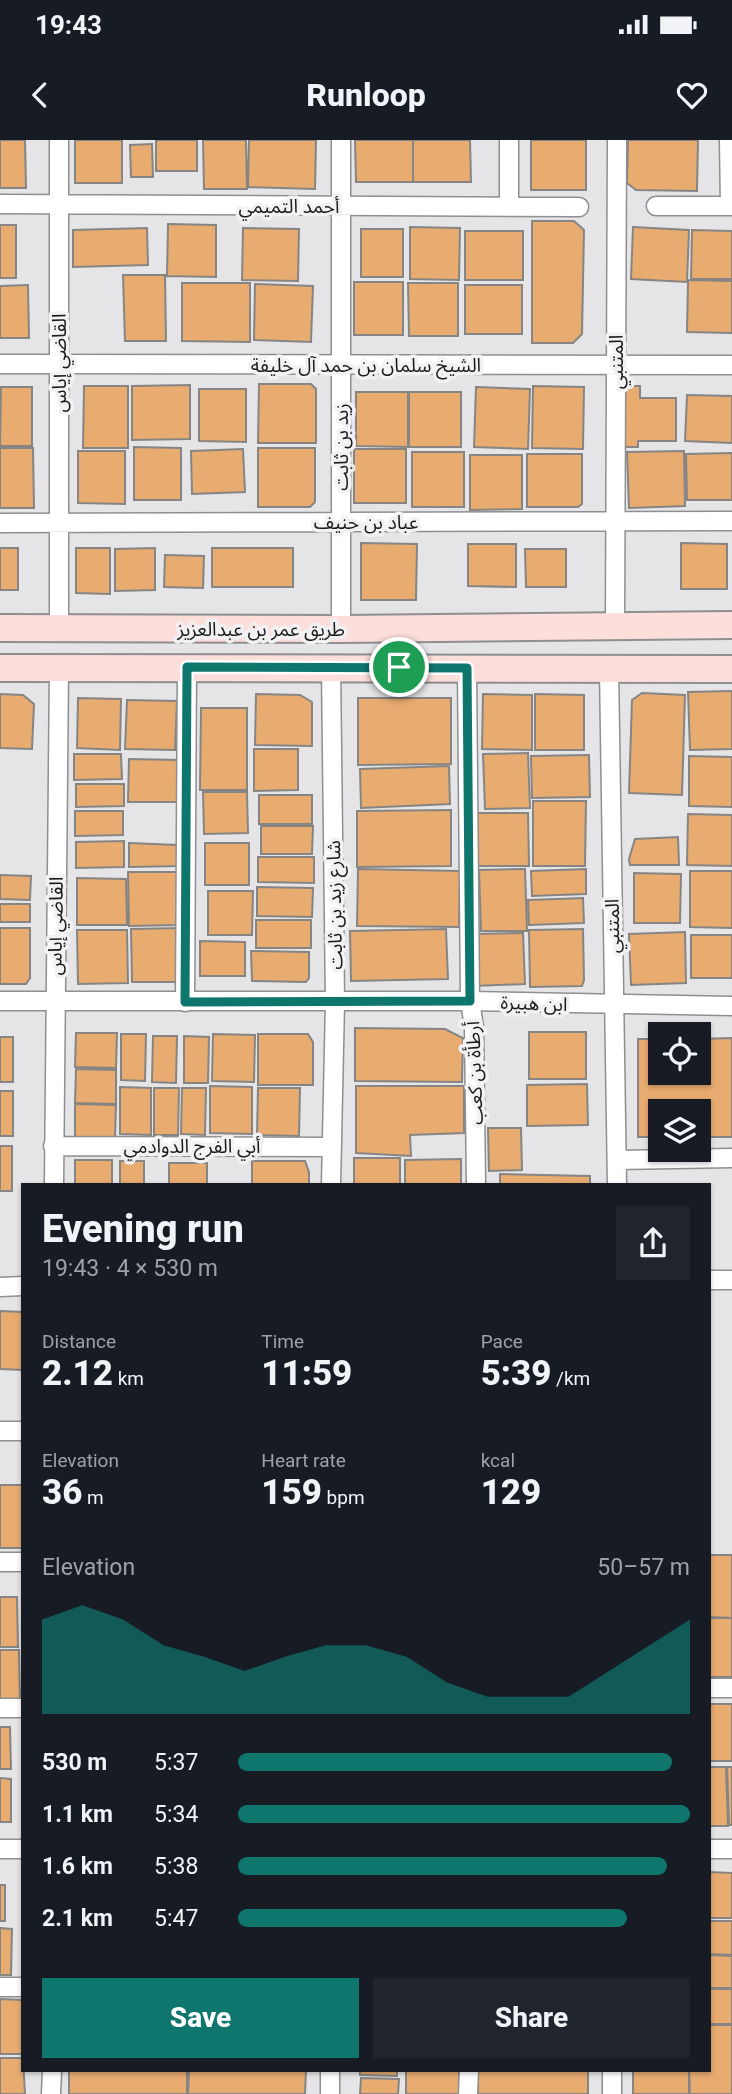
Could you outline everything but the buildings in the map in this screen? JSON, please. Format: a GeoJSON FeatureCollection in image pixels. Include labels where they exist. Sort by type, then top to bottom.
{"type":"FeatureCollection","features":[{"type":"Feature","properties":{"kind":"main road","name":"طريق عمر بن عبدالعزيز"},"geometry":{"type":"LineString","coordinates":[[0,628],[341,629],[732,625]]}},
{"type":"Feature","properties":{"kind":"main road","name":"طريق عمر بن عبدالعزيز"},"geometry":{"type":"LineString","coordinates":[[0,668],[732,669]]}},
{"type":"Feature","properties":{"kind":"street","name":"القاضي إياس"},"geometry":{"type":"LineString","coordinates":[[59,140],[59,628]]}},
{"type":"Feature","properties":{"kind":"street","name":"زيد بن ثابت"},"geometry":{"type":"LineString","coordinates":[[341,140],[341,629]]}},
{"type":"Feature","properties":{"kind":"street"},"geometry":{"type":"LineString","coordinates":[[509,140],[509,206]]}},
{"type":"Feature","properties":{"kind":"street","name":"المتنبي"},"geometry":{"type":"LineString","coordinates":[[615,626],[617,140]]}},
{"type":"Feature","properties":{"kind":"street"},"geometry":{"type":"LineString","coordinates":[[656,206],[731,206],[729,140]]}},
{"type":"Feature","properties":{"kind":"street","name":"أحمد التميمي"},"geometry":{"type":"LineString","coordinates":[[0,204],[579,206]]}},
{"type":"Feature","properties":{"kind":"street","name":"الشيخ سلمان بن حمد آل خليفة"},"geometry":{"type":"LineString","coordinates":[[0,364],[732,366]]}},
{"type":"Feature","properties":{"kind":"street","name":"عباد بن حنيف"},"geometry":{"type":"LineString","coordinates":[[0,523],[732,521]]}},
{"type":"Feature","properties":{"kind":"street"},"geometry":{"type":"LineString","coordinates":[[185,1002],[187,667]]}},
{"type":"Feature","properties":{"kind":"street","name":"شارع زيد بن ثابت"},"geometry":{"type":"LineString","coordinates":[[331,667],[335,1002],[331,1183]]}},
{"type":"Feature","properties":{"kind":"street","name":"القاضي إياس"},"geometry":{"type":"LineString","coordinates":[[54,1183],[59,668]]}},
{"type":"Feature","properties":{"kind":"street","name":"أرطأة بن كعب"},"geometry":{"type":"LineString","coordinates":[[467,668],[470,1001],[474,1027],[476,1183]]}},
{"type":"Feature","properties":{"kind":"street","name":"المتنبي"},"geometry":{"type":"LineString","coordinates":[[609,668],[617,1183]]}},
{"type":"Feature","properties":{"kind":"street","name":"ابن هبيرة"},"geometry":{"type":"LineString","coordinates":[[0,1001],[470,1001],[732,1006]]}},
{"type":"Feature","properties":{"kind":"street","name":"أبي الفرج الدوادمي"},"geometry":{"type":"LineString","coordinates":[[53,1146],[331,1147]]}},
{"type":"Feature","properties":{"kind":"street"},"geometry":{"type":"LineString","coordinates":[[617,1160],[732,1158]]}},
{"type":"Feature","properties":{"kind":"street"},"geometry":{"type":"LineString","coordinates":[[711,1280],[732,1280]]}},
{"type":"Feature","properties":{"kind":"street"},"geometry":{"type":"LineString","coordinates":[[0,1287],[21,1286]]}},
{"type":"Feature","properties":{"kind":"street"},"geometry":{"type":"LineString","coordinates":[[0,1431],[21,1431]]}},
{"type":"Feature","properties":{"kind":"street"},"geometry":{"type":"LineString","coordinates":[[0,1562],[21,1562]]}},
{"type":"Feature","properties":{"kind":"street"},"geometry":{"type":"LineString","coordinates":[[711,1688],[732,1688]]}},
{"type":"Feature","properties":{"kind":"street"},"geometry":{"type":"LineString","coordinates":[[0,1709],[21,1708]]}},
{"type":"Feature","properties":{"kind":"street"},"geometry":{"type":"LineString","coordinates":[[0,1849],[21,1849]]}},
{"type":"Feature","properties":{"kind":"street"},"geometry":{"type":"LineString","coordinates":[[711,1849],[732,1849]]}},
{"type":"Feature","properties":{"kind":"street"},"geometry":{"type":"LineString","coordinates":[[0,1987],[21,1987]]}},
{"type":"Feature","properties":{"kind":"street"},"geometry":{"type":"LineString","coordinates":[[51,2094],[52,2072]]}},
{"type":"Feature","properties":{"kind":"street"},"geometry":{"type":"LineString","coordinates":[[330,2072],[330,2094]]}},
{"type":"Feature","properties":{"kind":"street"},"geometry":{"type":"LineString","coordinates":[[468,2072],[468,2094]]}},
{"type":"Feature","properties":{"kind":"street"},"geometry":{"type":"LineString","coordinates":[[612,2072],[612,2094]]}},
{"type":"Feature","properties":{"kind":"route"},"geometry":{"type":"LineString","coordinates":[[187,667],[399,667],[467,668],[470,1001],[185,1002],[187,667]]}}]}
